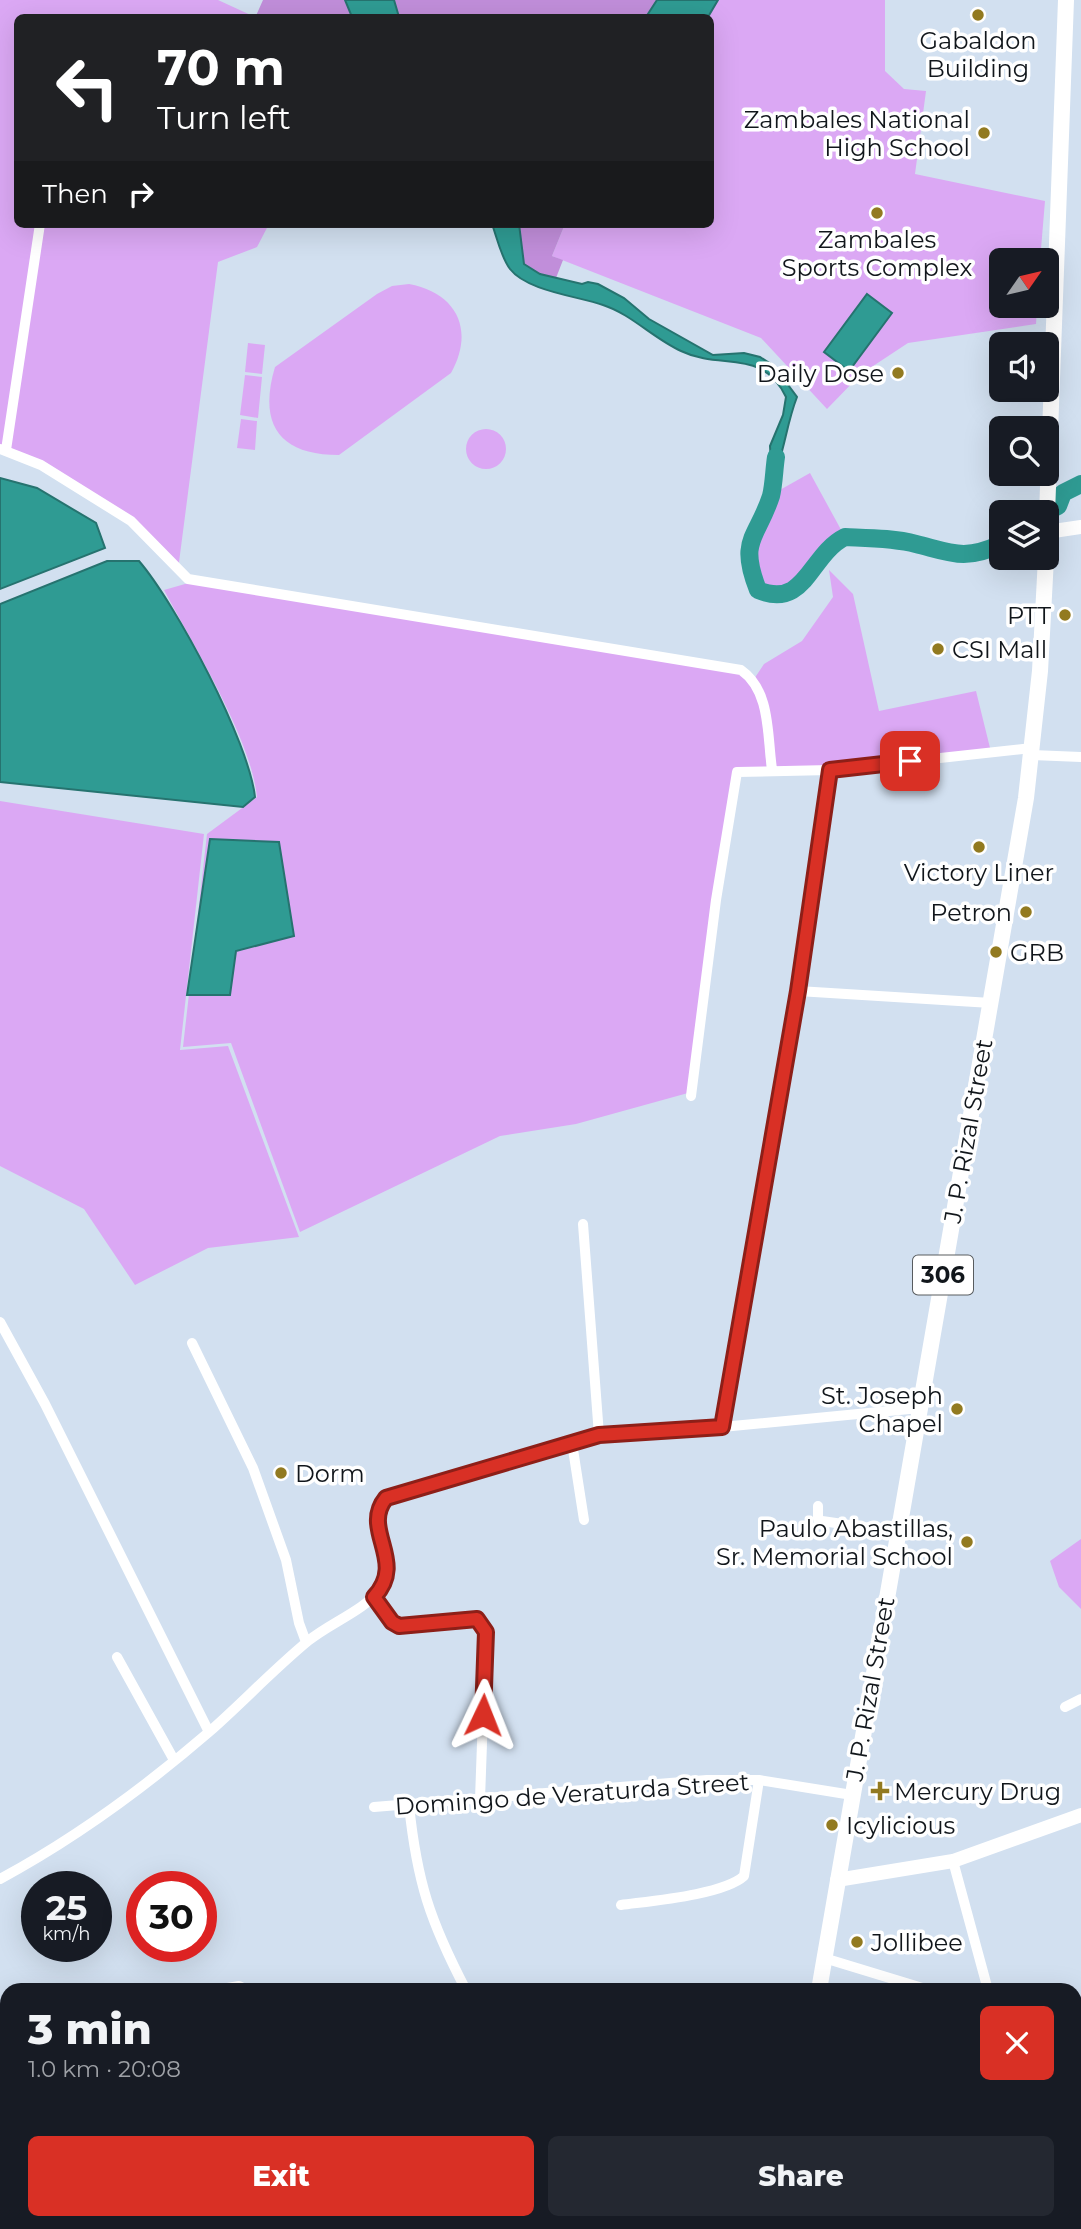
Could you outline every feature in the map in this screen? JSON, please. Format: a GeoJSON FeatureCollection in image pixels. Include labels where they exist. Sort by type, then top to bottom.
{"type":"FeatureCollection","features":[{"type":"Feature","properties":{"kind":"main road"},"geometry":{"type":"LineString","coordinates":[[1048,500],[1066,0]]}},
{"type":"Feature","properties":{"kind":"main road"},"geometry":{"type":"LineString","coordinates":[[1059,521],[1081,527]]}},
{"type":"Feature","properties":{"kind":"main road","name":"J. P. Rizal Street"},"geometry":{"type":"LineString","coordinates":[[820,1983],[991,1003],[1032,751],[1045,570]]}},
{"type":"Feature","properties":{"kind":"main road"},"geometry":{"type":"LineString","coordinates":[[837,1880],[953,1861],[1081,1815]]}},
{"type":"Feature","properties":{"kind":"street"},"geometry":{"type":"LineString","coordinates":[[39,228],[3,450],[41,465],[131,521],[188,579],[741,670],[754,679],[762,693],[772,769]]}},
{"type":"Feature","properties":{"kind":"street"},"geometry":{"type":"LineString","coordinates":[[691,1096],[716,900],[737,772],[772,769],[830,770],[1032,751],[1081,757]]}},
{"type":"Feature","properties":{"kind":"street"},"geometry":{"type":"LineString","coordinates":[[722,1427],[798,991],[830,770]]}},
{"type":"Feature","properties":{"kind":"street"},"geometry":{"type":"LineString","coordinates":[[798,991],[991,1003]]}},
{"type":"Feature","properties":{"kind":"street"},"geometry":{"type":"LineString","coordinates":[[583,1224],[599,1435]]}},
{"type":"Feature","properties":{"kind":"street"},"geometry":{"type":"LineString","coordinates":[[0,1322],[45,1404],[209,1732]]}},
{"type":"Feature","properties":{"kind":"street"},"geometry":{"type":"LineString","coordinates":[[192,1343],[253,1468],[286,1560],[306,1642]]}},
{"type":"Feature","properties":{"kind":"street"},"geometry":{"type":"LineString","coordinates":[[0,1879],[79,1832],[209,1732],[306,1642],[374,1597],[383,1587],[388,1566],[377,1521],[378,1508],[386,1498],[599,1435],[722,1427],[920,1408]]}},
{"type":"Feature","properties":{"kind":"street"},"geometry":{"type":"LineString","coordinates":[[572,1443],[584,1520]]}},
{"type":"Feature","properties":{"kind":"street"},"geometry":{"type":"LineString","coordinates":[[818,1506],[818,1519],[822,1521],[898,1532]]}},
{"type":"Feature","properties":{"kind":"street"},"geometry":{"type":"LineString","coordinates":[[374,1597],[392,1622],[399,1626],[477,1619],[483,1624],[486,1632],[480,1799]]}},
{"type":"Feature","properties":{"kind":"street"},"geometry":{"type":"LineString","coordinates":[[117,1657],[174,1760]]}},
{"type":"Feature","properties":{"kind":"street"},"geometry":{"type":"LineString","coordinates":[[1065,1707],[1081,1699]]}},
{"type":"Feature","properties":{"kind":"street","name":"Domingo de Veraturda Street"},"geometry":{"type":"LineString","coordinates":[[374,1807],[707,1780],[759,1780],[852,1795]]}},
{"type":"Feature","properties":{"kind":"street"},"geometry":{"type":"LineString","coordinates":[[621,1905],[676,1898],[739,1881],[744,1876],[759,1780]]}},
{"type":"Feature","properties":{"kind":"street"},"geometry":{"type":"LineString","coordinates":[[409,1805],[415,1860],[429,1914],[463,1983]]}},
{"type":"Feature","properties":{"kind":"street"},"geometry":{"type":"LineString","coordinates":[[953,1861],[986,1983]]}},
{"type":"Feature","properties":{"kind":"street"},"geometry":{"type":"LineString","coordinates":[[824,1958],[906,1983]]}},
{"type":"Feature","properties":{"kind":"shaded area"},"geometry":{"type":"Polygon","coordinates":[[[0,0],[218,0],[248,14],[14,14],[14,228],[267,228],[257,247],[218,262],[178,570],[130,521],[41,465],[0,449],[0,0]]]}},
{"type":"Feature","properties":{"kind":"shaded area"},"geometry":{"type":"Polygon","coordinates":[[[263,0],[345,0],[351,14],[257,14],[263,0]]]}},
{"type":"Feature","properties":{"kind":"shaded area"},"geometry":{"type":"Polygon","coordinates":[[[345,0],[394,0],[398,14],[351,14],[345,0]]]}},
{"type":"Feature","properties":{"kind":"shaded area"},"geometry":{"type":"Polygon","coordinates":[[[394,0],[657,0],[648,14],[398,14],[394,0]]]}},
{"type":"Feature","properties":{"kind":"shaded area"},"geometry":{"type":"Polygon","coordinates":[[[657,0],[718,0],[710,14],[648,14],[657,0]]]}},
{"type":"Feature","properties":{"kind":"shaded area","name":"Zambales Sports Complex"},"geometry":{"type":"Polygon","coordinates":[[[718,0],[885,0],[885,71],[904,89],[926,91],[915,174],[1045,201],[1041,248],[989,248],[989,318],[1036,318],[1036,324],[908,343],[861,374],[827,409],[761,338],[552,256],[563,228],[714,228],[714,14],[710,14],[718,0]]]}},
{"type":"Feature","properties":{"kind":"shaded area"},"geometry":{"type":"Polygon","coordinates":[[[493,228],[520,228],[524,264],[540,274],[582,284],[598,284],[624,298],[649,319],[713,355],[744,353],[760,357],[774,366],[797,397],[772,481],[770,446],[783,415],[786,397],[776,381],[753,366],[696,357],[661,340],[613,309],[528,283],[510,269],[493,228]]]}},
{"type":"Feature","properties":{"kind":"shaded area"},"geometry":{"type":"Polygon","coordinates":[[[520,228],[563,228],[552,256],[563,260],[556,278],[540,274],[524,264],[520,228]]]}},
{"type":"Feature","properties":{"kind":"shaded area"},"geometry":{"type":"Polygon","coordinates":[[[409,284],[439,296],[450,305],[457,316],[461,328],[461,342],[451,373],[339,455],[318,454],[288,442],[278,432],[269,405],[275,367],[377,294],[392,286],[409,284]]]}},
{"type":"Feature","properties":{"kind":"shaded area"},"geometry":{"type":"Polygon","coordinates":[[[867,294],[892,313],[849,371],[824,352],[867,294]]]}},
{"type":"Feature","properties":{"kind":"shaded area"},"geometry":{"type":"Polygon","coordinates":[[[248,343],[265,345],[262,374],[245,372],[248,343]]]}},
{"type":"Feature","properties":{"kind":"shaded area"},"geometry":{"type":"Polygon","coordinates":[[[245,375],[262,377],[258,418],[240,415],[245,375]]]}},
{"type":"Feature","properties":{"kind":"shaded area"},"geometry":{"type":"Polygon","coordinates":[[[241,419],[257,421],[255,450],[237,448],[241,419]]]}},
{"type":"Feature","properties":{"kind":"shaded area"},"geometry":{"type":"Polygon","coordinates":[[[486,429],[494,430],[500,435],[505,441],[505,457],[500,463],[494,468],[486,469],[478,468],[472,463],[467,457],[466,449],[467,441],[472,435],[478,430],[486,429]]]}},
{"type":"Feature","properties":{"kind":"shaded area"},"geometry":{"type":"Polygon","coordinates":[[[810,473],[845,537],[833,545],[797,587],[787,593],[774,594],[758,590],[752,574],[750,538],[771,495],[810,473]]]}},
{"type":"Feature","properties":{"kind":"shaded area"},"geometry":{"type":"Polygon","coordinates":[[[0,478],[37,488],[96,523],[105,548],[0,589],[0,478]]]}},
{"type":"Feature","properties":{"kind":"shaded area"},"geometry":{"type":"Polygon","coordinates":[[[107,561],[139,561],[172,608],[209,674],[240,743],[250,773],[255,797],[243,807],[0,782],[0,604],[107,561]]]}},
{"type":"Feature","properties":{"kind":"shaded area"},"geometry":{"type":"Polygon","coordinates":[[[829,570],[853,594],[879,711],[976,691],[991,752],[830,770],[772,769],[754,679],[764,664],[802,641],[833,597],[829,570]]]}},
{"type":"Feature","properties":{"kind":"shaded area"},"geometry":{"type":"Polygon","coordinates":[[[192,582],[737,672],[747,681],[754,691],[762,716],[767,770],[733,773],[688,1093],[576,1124],[500,1136],[300,1232],[231,1043],[183,1047],[207,834],[257,797],[252,773],[233,720],[164,590],[192,582]]]}},
{"type":"Feature","properties":{"kind":"shaded area"},"geometry":{"type":"Polygon","coordinates":[[[0,801],[204,834],[180,1050],[228,1046],[299,1237],[208,1248],[135,1285],[84,1209],[0,1166],[0,801]]]}},
{"type":"Feature","properties":{"kind":"shaded area"},"geometry":{"type":"Polygon","coordinates":[[[210,839],[279,842],[294,936],[236,951],[230,995],[187,995],[210,839]]]}},
{"type":"Feature","properties":{"kind":"shaded area"},"geometry":{"type":"Polygon","coordinates":[[[1081,1539],[1081,1609],[1059,1587],[1050,1561],[1081,1539]]]}},
{"type":"Feature","properties":{"kind":"waterway"},"geometry":{"type":"LineString","coordinates":[[776,457],[771,496],[750,549],[752,573],[758,590],[774,594],[787,593],[797,587],[833,545],[845,537],[899,541],[959,554],[989,549]]}},
{"type":"Feature","properties":{"kind":"waterway"},"geometry":{"type":"LineString","coordinates":[[1059,503],[1063,493],[1081,484]]}},
{"type":"Feature","properties":{"kind":"place","name":"Gabaldon Building"},"geometry":{"type":"Point","coordinates":[978,15]}},
{"type":"Feature","properties":{"kind":"place","name":"Zambales National High School"},"geometry":{"type":"Point","coordinates":[984,133]}},
{"type":"Feature","properties":{"kind":"place","name":"Zambales Sports Complex"},"geometry":{"type":"Point","coordinates":[877,213]}},
{"type":"Feature","properties":{"kind":"place","name":"Daily Dose"},"geometry":{"type":"Point","coordinates":[898,373]}},
{"type":"Feature","properties":{"kind":"place","name":"PTT"},"geometry":{"type":"Point","coordinates":[1065,615]}},
{"type":"Feature","properties":{"kind":"place","name":"CSI Mall"},"geometry":{"type":"Point","coordinates":[938,649]}},
{"type":"Feature","properties":{"kind":"place","name":"Victory Liner"},"geometry":{"type":"Point","coordinates":[979,847]}},
{"type":"Feature","properties":{"kind":"place","name":"Petron"},"geometry":{"type":"Point","coordinates":[1026,912]}},
{"type":"Feature","properties":{"kind":"place","name":"GRB"},"geometry":{"type":"Point","coordinates":[996,952]}},
{"type":"Feature","properties":{"kind":"place","name":"St. Joseph Chapel"},"geometry":{"type":"Point","coordinates":[957,1409]}},
{"type":"Feature","properties":{"kind":"place","name":"Dorm"},"geometry":{"type":"Point","coordinates":[281,1473]}},
{"type":"Feature","properties":{"kind":"place","name":"Paulo Abastillas, Sr. Memorial School"},"geometry":{"type":"Point","coordinates":[967,1542]}},
{"type":"Feature","properties":{"kind":"place","name":"Mercury Drug"},"geometry":{"type":"Point","coordinates":[880,1791]}},
{"type":"Feature","properties":{"kind":"place","name":"Icylicious"},"geometry":{"type":"Point","coordinates":[832,1825]}},
{"type":"Feature","properties":{"kind":"place","name":"Jollibee"},"geometry":{"type":"Point","coordinates":[857,1942]}},
{"type":"Feature","properties":{"kind":"route"},"geometry":{"type":"LineString","coordinates":[[483,1715],[486,1632],[483,1624],[477,1619],[399,1626],[392,1622],[374,1597],[387,1579],[388,1566],[377,1521],[378,1508],[386,1498],[599,1435],[722,1427],[798,991],[830,770],[910,761]]}}]}
